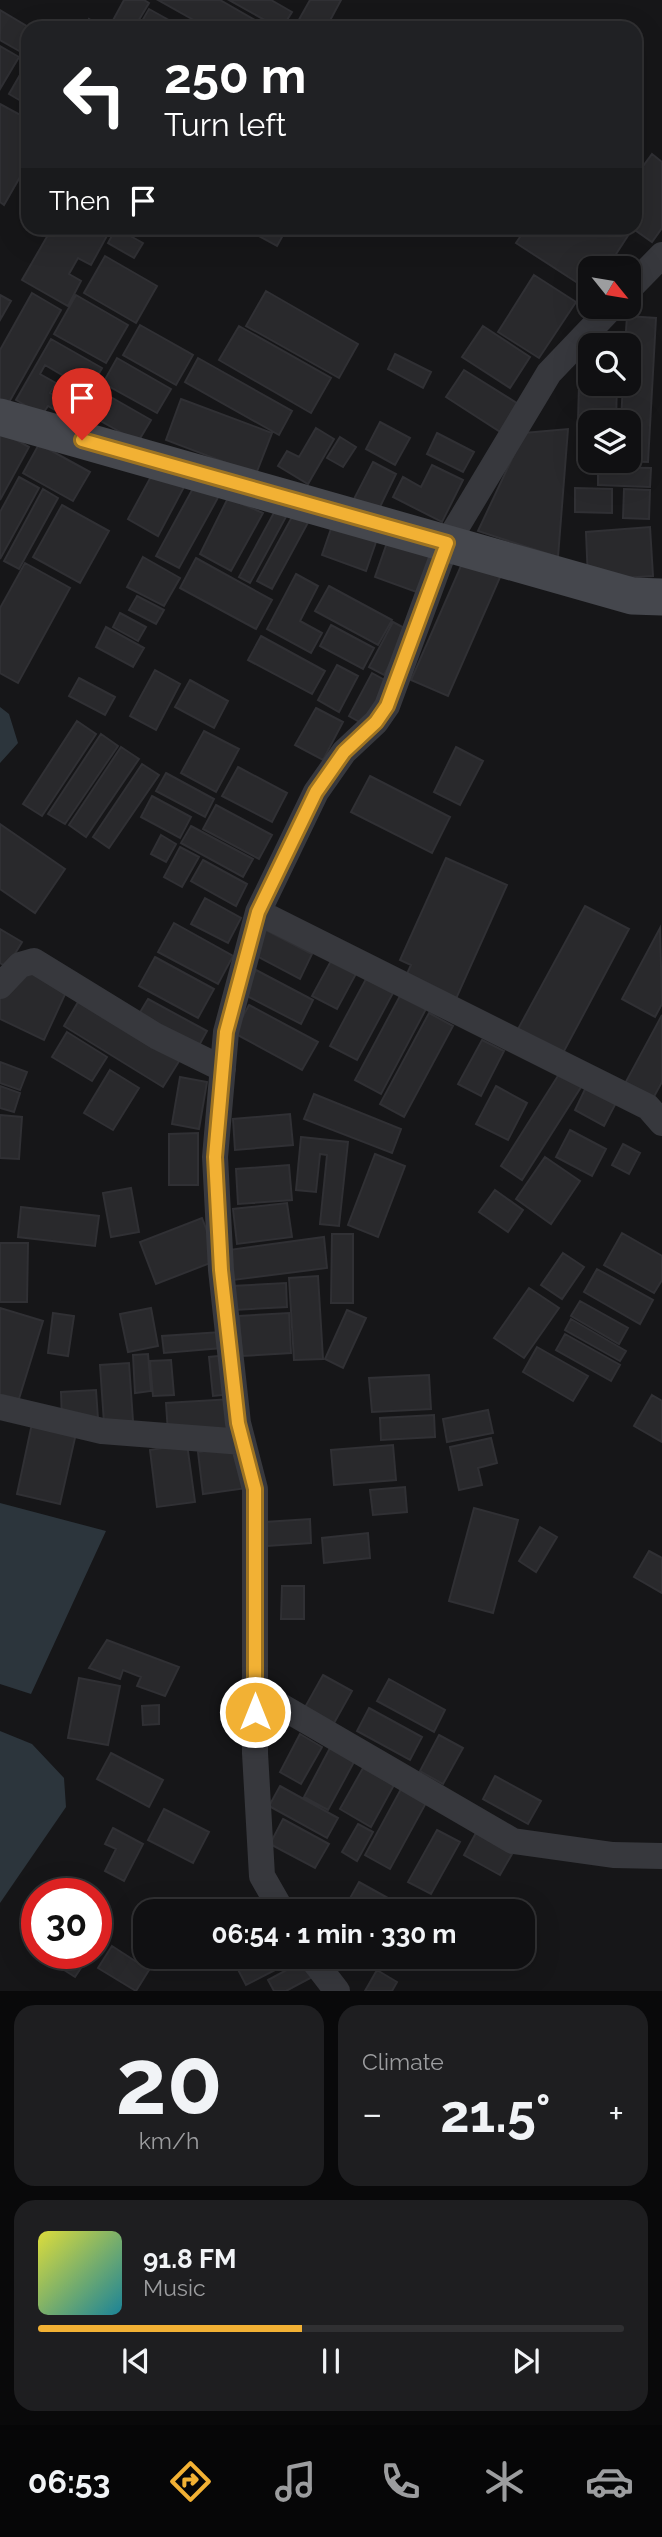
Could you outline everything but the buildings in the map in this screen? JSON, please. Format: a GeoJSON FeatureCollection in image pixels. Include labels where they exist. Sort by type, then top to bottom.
{"type":"FeatureCollection","features":[{"type":"Feature","properties":{"kind":"street"},"geometry":{"type":"LineString","coordinates":[[641,277],[662,255]]}},
{"type":"Feature","properties":{"kind":"street"},"geometry":{"type":"LineString","coordinates":[[275,1899],[262,1876],[255,1753],[255,1489],[238,1423],[221,1270],[215,1157],[226,1032],[258,912],[316,792],[344,752],[376,722],[387,706],[447,543],[549,373],[601,319]]}},
{"type":"Feature","properties":{"kind":"street"},"geometry":{"type":"LineString","coordinates":[[0,417],[632,596],[662,597]]}},
{"type":"Feature","properties":{"kind":"street"},"geometry":{"type":"LineString","coordinates":[[258,912],[648,1107],[662,1123]]}},
{"type":"Feature","properties":{"kind":"street"},"geometry":{"type":"LineString","coordinates":[[0,986],[20,965],[34,961],[156,1036],[223,1069]]}},
{"type":"Feature","properties":{"kind":"street"},"geometry":{"type":"LineString","coordinates":[[0,1407],[102,1431],[243,1441]]}},
{"type":"Feature","properties":{"kind":"street"},"geometry":{"type":"LineString","coordinates":[[256,1691],[513,1841],[613,1855],[662,1856]]}},
{"type":"Feature","properties":{"kind":"street"},"geometry":{"type":"LineString","coordinates":[[320,1969],[337,1991]]}},
{"type":"Feature","properties":{"kind":"shaded area"},"geometry":{"type":"Polygon","coordinates":[[[0,707],[9,714],[18,743],[0,763],[0,707]]]}},
{"type":"Feature","properties":{"kind":"shaded area"},"geometry":{"type":"Polygon","coordinates":[[[0,1503],[106,1531],[31,1694],[0,1684],[0,1503]]]}},
{"type":"Feature","properties":{"kind":"shaded area"},"geometry":{"type":"Polygon","coordinates":[[[0,1731],[32,1744],[64,1778],[66,1807],[0,1903],[0,1731]]]}},
{"type":"Feature","properties":{"kind":"route"},"geometry":{"type":"LineString","coordinates":[[82,440],[447,543],[387,706],[376,722],[344,752],[316,792],[258,912],[226,1032],[215,1157],[221,1270],[238,1423],[255,1489],[255,1712]]}}]}
